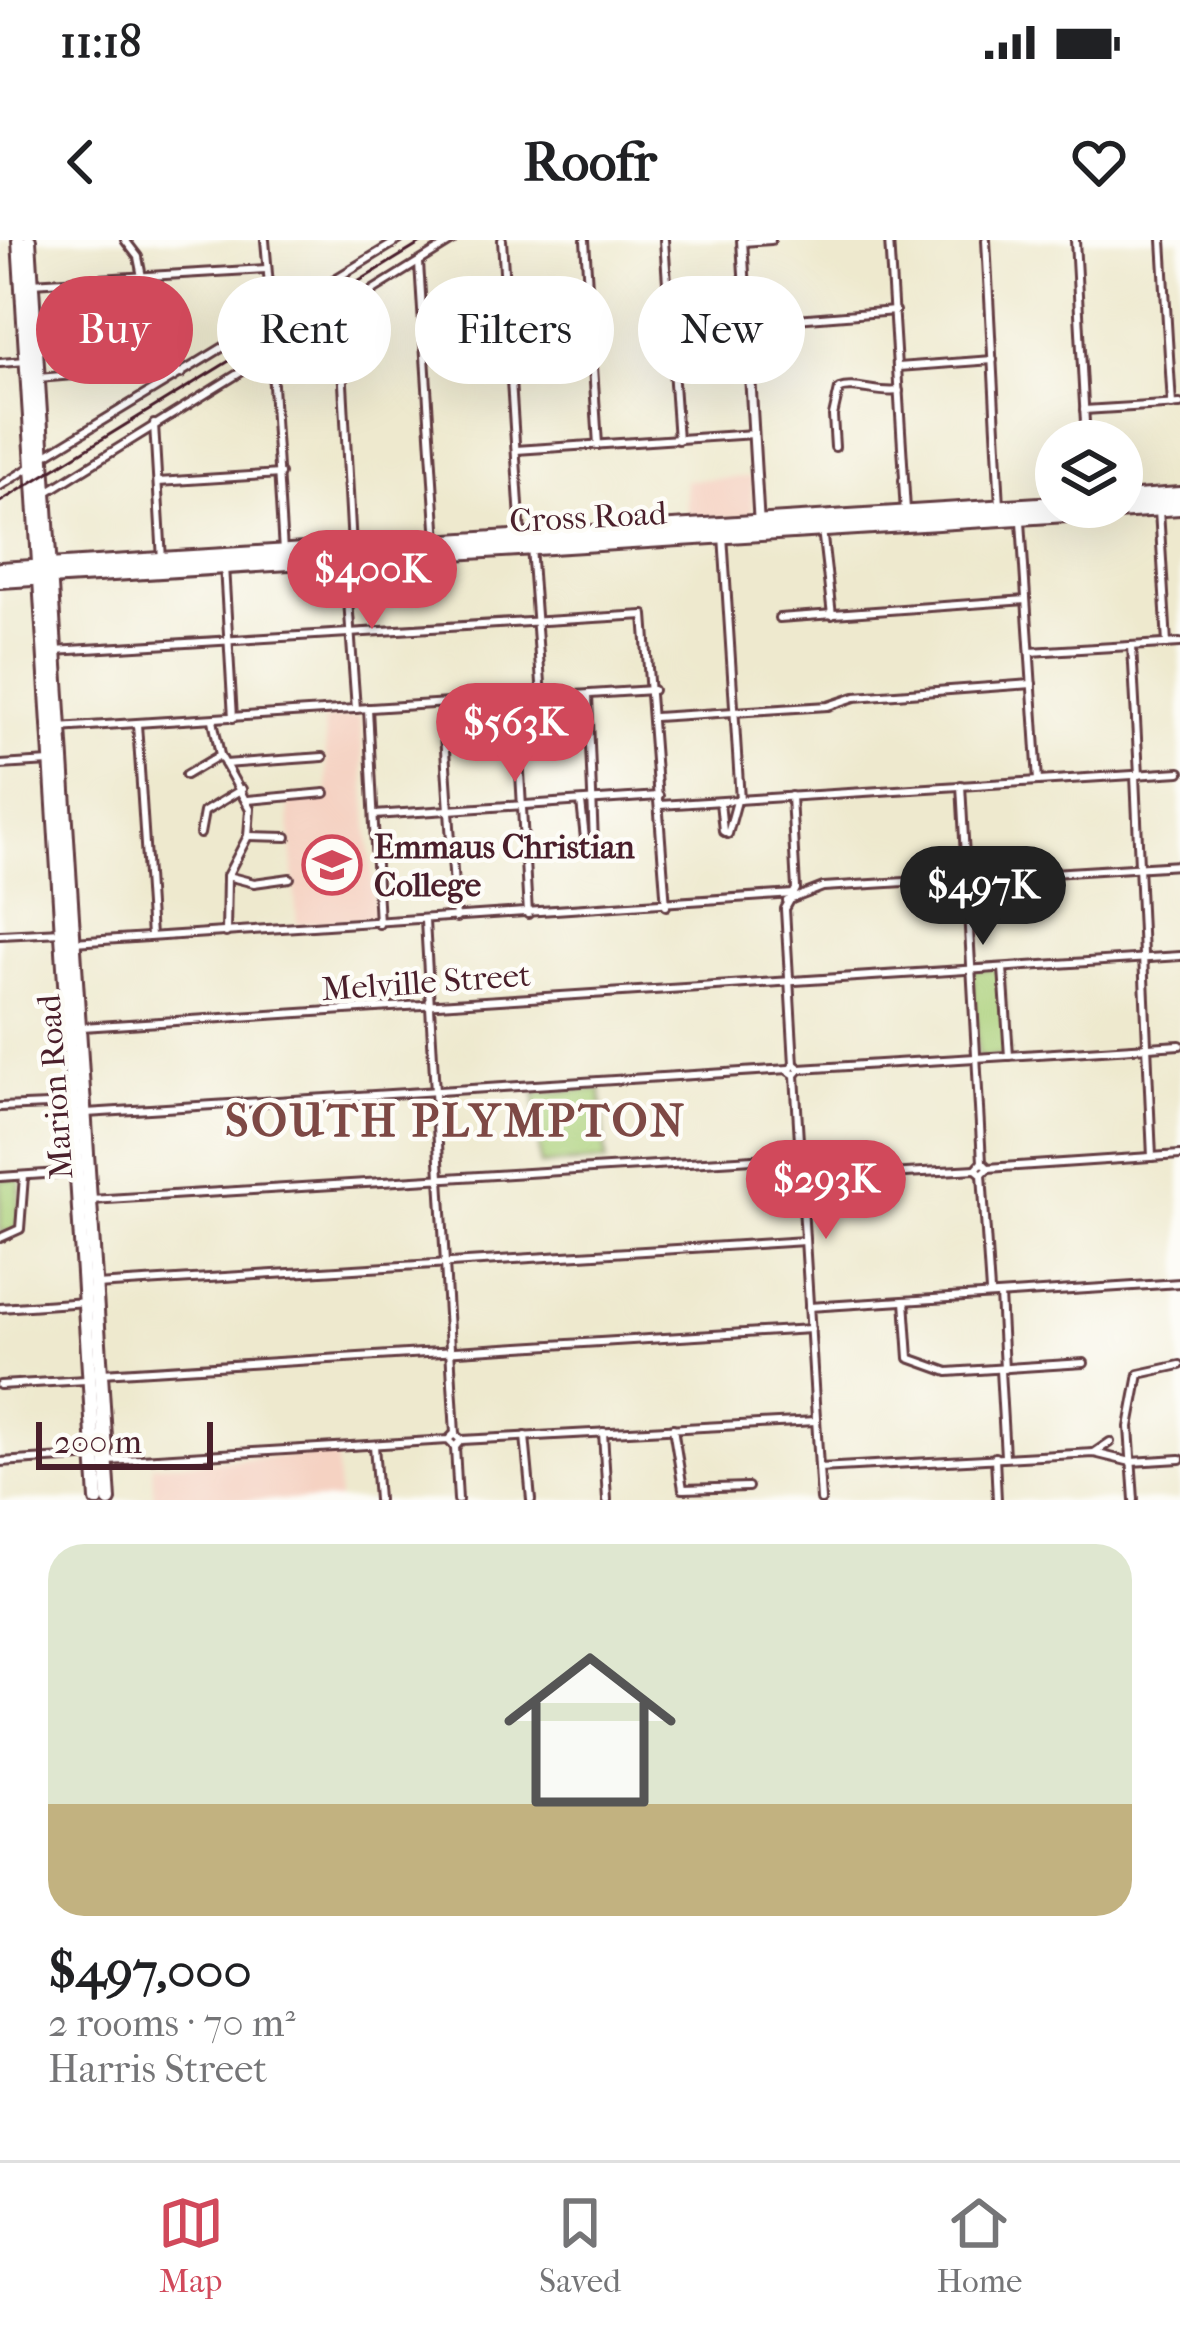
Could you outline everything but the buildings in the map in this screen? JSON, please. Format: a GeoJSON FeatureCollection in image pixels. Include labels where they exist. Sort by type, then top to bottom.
{"type":"FeatureCollection","features":[{"type":"Feature","properties":{"kind":"highway","name":"Cross Road"},"geometry":{"type":"LineString","coordinates":[[1143,504],[1180,495]]}},
{"type":"Feature","properties":{"kind":"highway","name":"Cross Road"},"geometry":{"type":"LineString","coordinates":[[1143,501],[1180,507]]}},
{"type":"Feature","properties":{"kind":"highway","name":"Cross Road"},"geometry":{"type":"LineString","coordinates":[[1021,511],[1035,508]]}},
{"type":"Feature","properties":{"kind":"highway","name":"Cross Road"},"geometry":{"type":"LineString","coordinates":[[0,570],[44,580],[67,571],[162,564],[1035,511]]}},
{"type":"Feature","properties":{"kind":"highway","name":"Cross Road"},"geometry":{"type":"LineString","coordinates":[[759,528],[822,529],[906,519]]}},
{"type":"Feature","properties":{"kind":"highway","name":"Cross Road"},"geometry":{"type":"LineString","coordinates":[[0,580],[20,574]]}},
{"type":"Feature","properties":{"kind":"main road","name":"Marion Road"},"geometry":{"type":"LineString","coordinates":[[19,240],[26,284],[95,1376],[100,1459],[97,1500]]}},
{"type":"Feature","properties":{"kind":"main road","name":"Marion Road"},"geometry":{"type":"LineString","coordinates":[[26,284],[29,240]]}},
{"type":"Feature","properties":{"kind":"main road","name":"Marion Road"},"geometry":{"type":"LineString","coordinates":[[30,361],[36,370]]}},
{"type":"Feature","properties":{"kind":"main road","name":"Marion Road"},"geometry":{"type":"LineString","coordinates":[[41,384],[37,461],[44,494],[42,548]]}},
{"type":"Feature","properties":{"kind":"main road"},"geometry":{"type":"LineString","coordinates":[[42,548],[67,571],[44,580],[20,574],[42,548]]}},
{"type":"Feature","properties":{"kind":"main road","name":"Marion Road"},"geometry":{"type":"LineString","coordinates":[[44,580],[52,652],[52,728]]}},
{"type":"Feature","properties":{"kind":"main road","name":"Marion Road"},"geometry":{"type":"LineString","coordinates":[[82,1200],[94,1285],[90,1302]]}},
{"type":"Feature","properties":{"kind":"main road","name":"Marion Road"},"geometry":{"type":"LineString","coordinates":[[100,1459],[109,1500]]}},
{"type":"Feature","properties":{"kind":"street"},"geometry":{"type":"LineString","coordinates":[[125,240],[138,257],[142,276]]}},
{"type":"Feature","properties":{"kind":"street"},"geometry":{"type":"LineString","coordinates":[[265,240],[267,276]]}},
{"type":"Feature","properties":{"kind":"street"},"geometry":{"type":"LineString","coordinates":[[341,276],[399,240]]}},
{"type":"Feature","properties":{"kind":"street"},"geometry":{"type":"LineString","coordinates":[[391,279],[454,240]]}},
{"type":"Feature","properties":{"kind":"street"},"geometry":{"type":"LineString","coordinates":[[502,240],[516,450],[542,698]]}},
{"type":"Feature","properties":{"kind":"street"},"geometry":{"type":"LineString","coordinates":[[585,240],[598,445]]}},
{"type":"Feature","properties":{"kind":"street"},"geometry":{"type":"LineString","coordinates":[[664,240],[678,440]]}},
{"type":"Feature","properties":{"kind":"street"},"geometry":{"type":"LineString","coordinates":[[744,276],[742,241],[771,240]]}},
{"type":"Feature","properties":{"kind":"street"},"geometry":{"type":"LineString","coordinates":[[889,240],[906,519]]}},
{"type":"Feature","properties":{"kind":"street"},"geometry":{"type":"LineString","coordinates":[[986,240],[1000,512]]}},
{"type":"Feature","properties":{"kind":"street"},"geometry":{"type":"LineString","coordinates":[[1075,240],[1085,420]]}},
{"type":"Feature","properties":{"kind":"street"},"geometry":{"type":"LineString","coordinates":[[1084,410],[1176,405],[1162,240]]}},
{"type":"Feature","properties":{"kind":"street"},"geometry":{"type":"LineString","coordinates":[[419,262],[438,547]]}},
{"type":"Feature","properties":{"kind":"street"},"geometry":{"type":"LineString","coordinates":[[158,276],[266,269]]}},
{"type":"Feature","properties":{"kind":"street"},"geometry":{"type":"LineString","coordinates":[[26,284],[36,283]]}},
{"type":"Feature","properties":{"kind":"street"},"geometry":{"type":"LineString","coordinates":[[805,318],[895,310]]}},
{"type":"Feature","properties":{"kind":"street"},"geometry":{"type":"LineString","coordinates":[[898,367],[992,360]]}},
{"type":"Feature","properties":{"kind":"street"},"geometry":{"type":"LineString","coordinates":[[0,363],[30,361]]}},
{"type":"Feature","properties":{"kind":"street"},"geometry":{"type":"LineString","coordinates":[[0,486],[165,384]]}},
{"type":"Feature","properties":{"kind":"street"},"geometry":{"type":"LineString","coordinates":[[44,494],[220,384]]}},
{"type":"Feature","properties":{"kind":"street"},"geometry":{"type":"LineString","coordinates":[[274,384],[284,557]]}},
{"type":"Feature","properties":{"kind":"street"},"geometry":{"type":"LineString","coordinates":[[342,384],[356,709]]}},
{"type":"Feature","properties":{"kind":"street"},"geometry":{"type":"LineString","coordinates":[[751,384],[759,528]]}},
{"type":"Feature","properties":{"kind":"street"},"geometry":{"type":"LineString","coordinates":[[835,447],[832,416],[839,389],[852,386],[876,394],[899,391]]}},
{"type":"Feature","properties":{"kind":"street"},"geometry":{"type":"LineString","coordinates":[[154,424],[162,564]]}},
{"type":"Feature","properties":{"kind":"street"},"geometry":{"type":"LineString","coordinates":[[516,450],[754,434]]}},
{"type":"Feature","properties":{"kind":"street"},"geometry":{"type":"LineString","coordinates":[[158,482],[280,474]]}},
{"type":"Feature","properties":{"kind":"street"},"geometry":{"type":"LineString","coordinates":[[1158,502],[1167,644]]}},
{"type":"Feature","properties":{"kind":"street"},"geometry":{"type":"LineString","coordinates":[[1021,511],[1038,781]]}},
{"type":"Feature","properties":{"kind":"street"},"geometry":{"type":"LineString","coordinates":[[822,529],[832,615]]}},
{"type":"Feature","properties":{"kind":"street"},"geometry":{"type":"LineString","coordinates":[[720,802],[723,831],[728,834],[738,801],[723,530]]}},
{"type":"Feature","properties":{"kind":"street"},"geometry":{"type":"LineString","coordinates":[[224,560],[233,718]]}},
{"type":"Feature","properties":{"kind":"street"},"geometry":{"type":"LineString","coordinates":[[779,618],[1026,600]]}},
{"type":"Feature","properties":{"kind":"street"},"geometry":{"type":"LineString","coordinates":[[52,652],[646,617],[666,906]]}},
{"type":"Feature","properties":{"kind":"street"},"geometry":{"type":"LineString","coordinates":[[1030,652],[1180,643]]}},
{"type":"Feature","properties":{"kind":"street"},"geometry":{"type":"LineString","coordinates":[[1132,646],[1152,1156]]}},
{"type":"Feature","properties":{"kind":"street"},"geometry":{"type":"LineString","coordinates":[[655,717],[1032,684]]}},
{"type":"Feature","properties":{"kind":"street"},"geometry":{"type":"LineString","coordinates":[[52,728],[653,690]]}},
{"type":"Feature","properties":{"kind":"street"},"geometry":{"type":"LineString","coordinates":[[581,802],[585,839],[594,843],[588,695]]}},
{"type":"Feature","properties":{"kind":"street"},"geometry":{"type":"LineString","coordinates":[[442,704],[456,918]]}},
{"type":"Feature","properties":{"kind":"street"},"geometry":{"type":"LineString","coordinates":[[368,708],[379,924]]}},
{"type":"Feature","properties":{"kind":"street"},"geometry":{"type":"LineString","coordinates":[[213,720],[220,755],[248,800],[248,836],[227,876],[226,933]]}},
{"type":"Feature","properties":{"kind":"street"},"geometry":{"type":"LineString","coordinates":[[137,724],[152,938]]}},
{"type":"Feature","properties":{"kind":"street"},"geometry":{"type":"LineString","coordinates":[[186,775],[220,755]]}},
{"type":"Feature","properties":{"kind":"street"},"geometry":{"type":"LineString","coordinates":[[519,755],[528,914]]}},
{"type":"Feature","properties":{"kind":"street"},"geometry":{"type":"LineString","coordinates":[[225,764],[322,757]]}},
{"type":"Feature","properties":{"kind":"street"},"geometry":{"type":"LineString","coordinates":[[0,765],[55,762]]}},
{"type":"Feature","properties":{"kind":"street"},"geometry":{"type":"LineString","coordinates":[[374,815],[594,801],[720,802],[1180,772]]}},
{"type":"Feature","properties":{"kind":"street"},"geometry":{"type":"LineString","coordinates":[[961,785],[990,1292]]}},
{"type":"Feature","properties":{"kind":"street"},"geometry":{"type":"LineString","coordinates":[[200,835],[204,812],[242,789]]}},
{"type":"Feature","properties":{"kind":"street"},"geometry":{"type":"LineString","coordinates":[[248,800],[325,793]]}},
{"type":"Feature","properties":{"kind":"street"},"geometry":{"type":"LineString","coordinates":[[791,796],[789,982],[821,1500]]}},
{"type":"Feature","properties":{"kind":"street"},"geometry":{"type":"LineString","coordinates":[[248,836],[287,837]]}},
{"type":"Feature","properties":{"kind":"street"},"geometry":{"type":"LineString","coordinates":[[0,935],[152,938],[790,898],[823,887],[1180,865]]}},
{"type":"Feature","properties":{"kind":"street"},"geometry":{"type":"LineString","coordinates":[[227,876],[254,883],[290,878]]}},
{"type":"Feature","properties":{"kind":"street"},"geometry":{"type":"LineString","coordinates":[[425,921],[458,1500]]}},
{"type":"Feature","properties":{"kind":"street","name":"Melville Street"},"geometry":{"type":"LineString","coordinates":[[71,1028],[1180,956]]}},
{"type":"Feature","properties":{"kind":"street"},"geometry":{"type":"LineString","coordinates":[[1003,968],[1009,1056]]}},
{"type":"Feature","properties":{"kind":"street"},"geometry":{"type":"LineString","coordinates":[[0,1107],[436,1093],[1180,1045]]}},
{"type":"Feature","properties":{"kind":"street"},"geometry":{"type":"LineString","coordinates":[[801,1179],[1180,1155]]}},
{"type":"Feature","properties":{"kind":"street"},"geometry":{"type":"LineString","coordinates":[[82,1200],[800,1156]]}},
{"type":"Feature","properties":{"kind":"street"},"geometry":{"type":"LineString","coordinates":[[0,1177],[81,1172]]}},
{"type":"Feature","properties":{"kind":"street"},"geometry":{"type":"LineString","coordinates":[[0,1238],[20,1229],[24,1176]]}},
{"type":"Feature","properties":{"kind":"street"},"geometry":{"type":"LineString","coordinates":[[94,1285],[805,1241]]}},
{"type":"Feature","properties":{"kind":"street"},"geometry":{"type":"LineString","coordinates":[[809,1307],[1180,1283]]}},
{"type":"Feature","properties":{"kind":"street"},"geometry":{"type":"LineString","coordinates":[[1000,1295],[1005,1457]]}},
{"type":"Feature","properties":{"kind":"street"},"geometry":{"type":"LineString","coordinates":[[905,1301],[909,1358],[948,1372],[1084,1364]]}},
{"type":"Feature","properties":{"kind":"street"},"geometry":{"type":"LineString","coordinates":[[0,1308],[90,1302]]}},
{"type":"Feature","properties":{"kind":"street"},"geometry":{"type":"LineString","coordinates":[[0,1385],[451,1349],[811,1329]]}},
{"type":"Feature","properties":{"kind":"street"},"geometry":{"type":"LineString","coordinates":[[1133,1500],[1130,1411],[1139,1373],[1180,1365]]}},
{"type":"Feature","properties":{"kind":"street"},"geometry":{"type":"LineString","coordinates":[[0,1462],[817,1420]]}},
{"type":"Feature","properties":{"kind":"street"},"geometry":{"type":"LineString","coordinates":[[674,1428],[683,1490],[748,1486]]}},
{"type":"Feature","properties":{"kind":"street"},"geometry":{"type":"LineString","coordinates":[[603,1432],[607,1500]]}},
{"type":"Feature","properties":{"kind":"street"},"geometry":{"type":"LineString","coordinates":[[525,1436],[531,1500]]}},
{"type":"Feature","properties":{"kind":"street"},"geometry":{"type":"LineString","coordinates":[[1094,1453],[1110,1442]]}},
{"type":"Feature","properties":{"kind":"street"},"geometry":{"type":"LineString","coordinates":[[374,1445],[378,1500]]}},
{"type":"Feature","properties":{"kind":"street"},"geometry":{"type":"LineString","coordinates":[[820,1468],[1094,1453],[1131,1462],[1180,1459]]}},
{"type":"Feature","properties":{"kind":"street"},"geometry":{"type":"LineString","coordinates":[[995,1457],[997,1500]]}},
{"type":"Feature","properties":{"kind":"shaded area"},"geometry":{"type":"Polygon","coordinates":[[[752,477],[752,516],[688,520],[685,480],[752,477]]]}},
{"type":"Feature","properties":{"kind":"shaded area","name":"Emmaus Christian College"},"geometry":{"type":"Polygon","coordinates":[[[360,717],[375,920],[297,924],[288,799],[328,796],[324,719],[360,717]]]}},
{"type":"Feature","properties":{"kind":"shaded area"},"geometry":{"type":"Polygon","coordinates":[[[336,1453],[339,1500],[154,1500],[152,1465],[336,1453]]]}},
{"type":"Feature","properties":{"kind":"green space"},"geometry":{"type":"Polygon","coordinates":[[[1002,968],[1009,1056],[978,1058],[972,970],[1002,968]]]}},
{"type":"Feature","properties":{"kind":"green space"},"geometry":{"type":"Polygon","coordinates":[[[601,1089],[606,1161],[540,1165],[535,1093],[601,1089]]]}},
{"type":"Feature","properties":{"kind":"green space"},"geometry":{"type":"Polygon","coordinates":[[[21,1178],[17,1231],[0,1232],[0,1179],[21,1178]]]}},
{"type":"Feature","properties":{"kind":"tram line"},"geometry":{"type":"LineString","coordinates":[[0,502],[426,240]]}},
{"type":"Feature","properties":{"kind":"place","name":"Emmaus Christian College"},"geometry":{"type":"Point","coordinates":[332,865]}},
{"type":"Feature","properties":{"kind":"district","name":"SOUTH PLYMPTON"},"geometry":{"type":"Point","coordinates":[456,1120]}}]}
